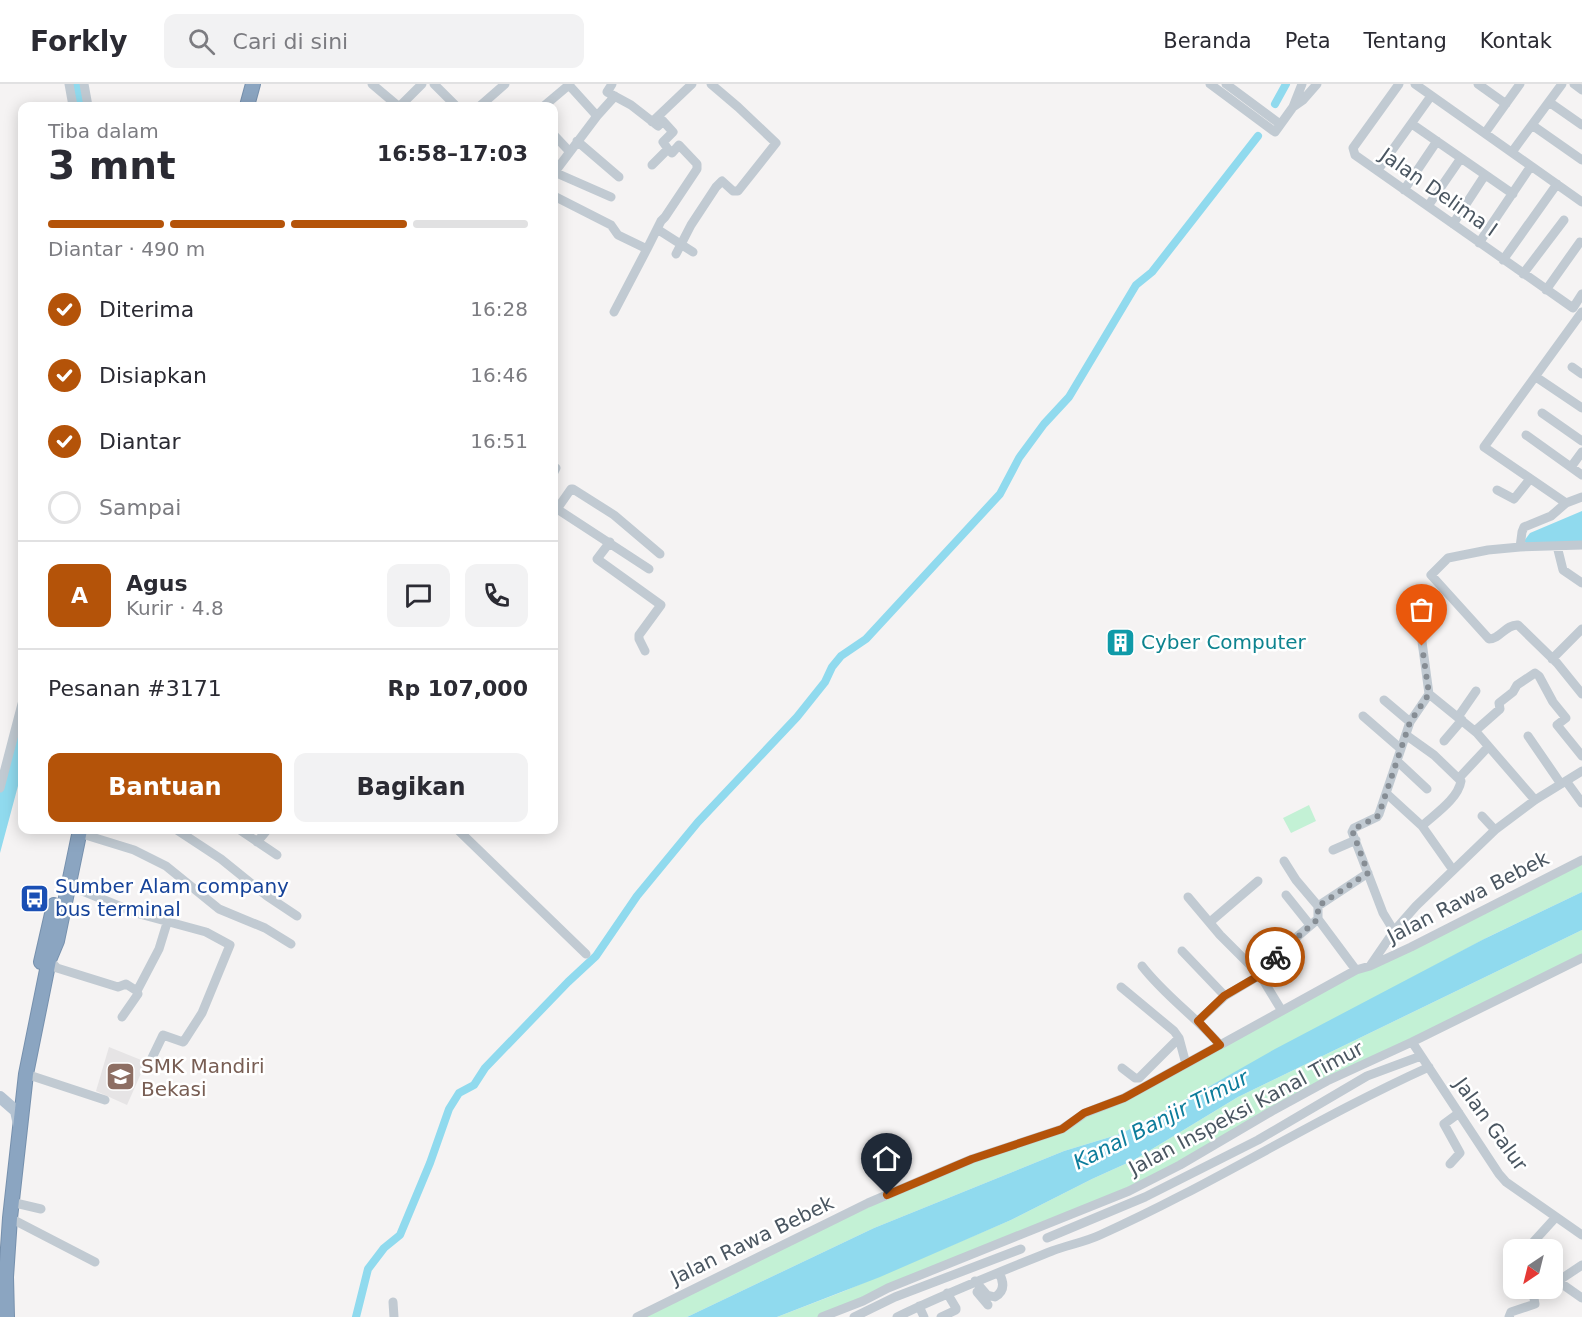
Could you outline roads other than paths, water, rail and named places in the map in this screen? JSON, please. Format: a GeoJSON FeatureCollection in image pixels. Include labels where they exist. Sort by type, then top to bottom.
{"type":"FeatureCollection","features":[{"type":"Feature","properties":{"kind":"highway"},"geometry":{"type":"LineString","coordinates":[[248,102],[253,84]]}},
{"type":"Feature","properties":{"kind":"highway"},"geometry":{"type":"LineString","coordinates":[[255,102],[259,84]]}},
{"type":"Feature","properties":{"kind":"highway"},"geometry":{"type":"LineString","coordinates":[[4,1311],[18,1118],[30,1015],[64,891],[76,834]]}},
{"type":"Feature","properties":{"kind":"highway"},"geometry":{"type":"LineString","coordinates":[[0,1267],[6,1186],[49,960],[57,941],[55,920]]}},
{"type":"Feature","properties":{"kind":"main road"},"geometry":{"type":"LineString","coordinates":[[0,1097],[18,1118]]}},
{"type":"Feature","properties":{"kind":"street"},"geometry":{"type":"LineString","coordinates":[[69,84],[72,102]]}},
{"type":"Feature","properties":{"kind":"street"},"geometry":{"type":"LineString","coordinates":[[84,84],[87,102]]}},
{"type":"Feature","properties":{"kind":"street"},"geometry":{"type":"LineString","coordinates":[[372,84],[394,102]]}},
{"type":"Feature","properties":{"kind":"street"},"geometry":{"type":"LineString","coordinates":[[403,102],[422,84]]}},
{"type":"Feature","properties":{"kind":"street"},"geometry":{"type":"LineString","coordinates":[[434,84],[452,102]]}},
{"type":"Feature","properties":{"kind":"street"},"geometry":{"type":"LineString","coordinates":[[485,102],[505,84]]}},
{"type":"Feature","properties":{"kind":"street"},"geometry":{"type":"LineString","coordinates":[[549,102],[569,84],[597,116]]}},
{"type":"Feature","properties":{"kind":"street"},"geometry":{"type":"LineString","coordinates":[[612,84],[607,92],[658,126],[663,121],[673,132],[663,142],[668,149],[672,153],[679,145],[697,164],[697,169],[657,228],[614,312]]}},
{"type":"Feature","properties":{"kind":"street"},"geometry":{"type":"LineString","coordinates":[[652,122],[692,84]]}},
{"type":"Feature","properties":{"kind":"street"},"geometry":{"type":"LineString","coordinates":[[676,254],[691,225],[716,187],[722,181],[733,191],[738,191],[776,143],[711,84]]}},
{"type":"Feature","properties":{"kind":"street"},"geometry":{"type":"LineString","coordinates":[[1210,84],[1261,110],[1274,126]]}},
{"type":"Feature","properties":{"kind":"street"},"geometry":{"type":"LineString","coordinates":[[1226,84],[1232,95],[1255,119],[1274,126]]}},
{"type":"Feature","properties":{"kind":"street"},"geometry":{"type":"LineString","coordinates":[[1293,106],[1302,84]]}},
{"type":"Feature","properties":{"kind":"street"},"geometry":{"type":"LineString","coordinates":[[1274,126],[1317,84]]}},
{"type":"Feature","properties":{"kind":"street","name":"Jalan Delima I"},"geometry":{"type":"LineString","coordinates":[[1399,84],[1353,148],[1355,155],[1577,310]]}},
{"type":"Feature","properties":{"kind":"street"},"geometry":{"type":"LineString","coordinates":[[1415,84],[1582,202]]}},
{"type":"Feature","properties":{"kind":"street"},"geometry":{"type":"LineString","coordinates":[[1478,84],[1506,104]]}},
{"type":"Feature","properties":{"kind":"street"},"geometry":{"type":"LineString","coordinates":[[1485,133],[1520,84]]}},
{"type":"Feature","properties":{"kind":"street"},"geometry":{"type":"LineString","coordinates":[[1512,152],[1562,84]]}},
{"type":"Feature","properties":{"kind":"street"},"geometry":{"type":"LineString","coordinates":[[1574,84],[1582,90]]}},
{"type":"Feature","properties":{"kind":"street"},"geometry":{"type":"LineString","coordinates":[[558,167],[615,96]]}},
{"type":"Feature","properties":{"kind":"street"},"geometry":{"type":"LineString","coordinates":[[1378,170],[1431,96]]}},
{"type":"Feature","properties":{"kind":"street"},"geometry":{"type":"LineString","coordinates":[[1549,102],[1582,125]]}},
{"type":"Feature","properties":{"kind":"street"},"geometry":{"type":"LineString","coordinates":[[1412,124],[1513,194]]}},
{"type":"Feature","properties":{"kind":"street"},"geometry":{"type":"LineString","coordinates":[[1532,124],[1582,160]]}},
{"type":"Feature","properties":{"kind":"street"},"geometry":{"type":"LineString","coordinates":[[558,139],[569,151]]}},
{"type":"Feature","properties":{"kind":"street"},"geometry":{"type":"LineString","coordinates":[[577,141],[619,177]]}},
{"type":"Feature","properties":{"kind":"street"},"geometry":{"type":"LineString","coordinates":[[1404,189],[1437,141]]}},
{"type":"Feature","properties":{"kind":"street"},"geometry":{"type":"LineString","coordinates":[[652,165],[668,149]]}},
{"type":"Feature","properties":{"kind":"street"},"geometry":{"type":"LineString","coordinates":[[1428,206],[1461,158]]}},
{"type":"Feature","properties":{"kind":"street"},"geometry":{"type":"LineString","coordinates":[[1479,243],[1531,166]]}},
{"type":"Feature","properties":{"kind":"street"},"geometry":{"type":"LineString","coordinates":[[558,175],[611,197]]}},
{"type":"Feature","properties":{"kind":"street"},"geometry":{"type":"LineString","coordinates":[[1453,224],[1485,175]]}},
{"type":"Feature","properties":{"kind":"street"},"geometry":{"type":"LineString","coordinates":[[1503,260],[1557,184]]}},
{"type":"Feature","properties":{"kind":"street"},"geometry":{"type":"LineString","coordinates":[[558,198],[611,225],[618,235],[647,249]]}},
{"type":"Feature","properties":{"kind":"street"},"geometry":{"type":"LineString","coordinates":[[1523,274],[1564,220]]}},
{"type":"Feature","properties":{"kind":"street"},"geometry":{"type":"LineString","coordinates":[[657,228],[693,252]]}},
{"type":"Feature","properties":{"kind":"street"},"geometry":{"type":"LineString","coordinates":[[1546,290],[1580,242]]}},
{"type":"Feature","properties":{"kind":"street"},"geometry":{"type":"LineString","coordinates":[[1566,503],[1484,447],[1536,377],[1577,310],[1582,294]]}},
{"type":"Feature","properties":{"kind":"street"},"geometry":{"type":"LineString","coordinates":[[1572,368],[1582,375]]}},
{"type":"Feature","properties":{"kind":"street"},"geometry":{"type":"LineString","coordinates":[[1536,377],[1582,408]]}},
{"type":"Feature","properties":{"kind":"street"},"geometry":{"type":"LineString","coordinates":[[1542,413],[1582,441]]}},
{"type":"Feature","properties":{"kind":"street"},"geometry":{"type":"LineString","coordinates":[[1526,435],[1582,475]]}},
{"type":"Feature","properties":{"kind":"street"},"geometry":{"type":"LineString","coordinates":[[1571,467],[1582,452]]}},
{"type":"Feature","properties":{"kind":"street"},"geometry":{"type":"LineString","coordinates":[[1497,490],[1514,499],[1530,479]]}},
{"type":"Feature","properties":{"kind":"street"},"geometry":{"type":"LineString","coordinates":[[558,505],[573,489],[614,515],[660,554]]}},
{"type":"Feature","properties":{"kind":"street"},"geometry":{"type":"LineString","coordinates":[[1520,547],[1521,532],[1524,527],[1551,516],[1566,503],[1582,497]]}},
{"type":"Feature","properties":{"kind":"street"},"geometry":{"type":"LineString","coordinates":[[558,510],[649,569]]}},
{"type":"Feature","properties":{"kind":"street"},"geometry":{"type":"LineString","coordinates":[[610,542],[597,560],[661,605],[639,636],[645,651]]}},
{"type":"Feature","properties":{"kind":"street"},"geometry":{"type":"LineString","coordinates":[[1582,545],[1488,550],[1448,558],[1431,575],[1489,639],[1494,639],[1515,624],[1552,659],[1582,694]]}},
{"type":"Feature","properties":{"kind":"street"},"geometry":{"type":"LineString","coordinates":[[1557,546],[1563,570],[1582,583]]}},
{"type":"Feature","properties":{"kind":"street"},"geometry":{"type":"LineString","coordinates":[[1552,659],[1582,629]]}},
{"type":"Feature","properties":{"kind":"street"},"geometry":{"type":"LineString","coordinates":[[1394,931],[1383,913],[1352,830],[1377,817],[1387,794],[1410,722],[1429,694],[1421,634]]}},
{"type":"Feature","properties":{"kind":"street"},"geometry":{"type":"LineString","coordinates":[[1474,731],[1500,709],[1499,703],[1513,693],[1517,686],[1535,674],[1539,676],[1553,702],[1566,718],[1557,725],[1582,756]]}},
{"type":"Feature","properties":{"kind":"street"},"geometry":{"type":"LineString","coordinates":[[1444,741],[1476,692]]}},
{"type":"Feature","properties":{"kind":"street"},"geometry":{"type":"LineString","coordinates":[[1429,694],[1474,731],[1535,800]]}},
{"type":"Feature","properties":{"kind":"street"},"geometry":{"type":"LineString","coordinates":[[1384,700],[1410,722]]}},
{"type":"Feature","properties":{"kind":"street"},"geometry":{"type":"LineString","coordinates":[[1363,716],[1401,749]]}},
{"type":"Feature","properties":{"kind":"street"},"geometry":{"type":"LineString","coordinates":[[0,788],[18,720]]}},
{"type":"Feature","properties":{"kind":"street"},"geometry":{"type":"LineString","coordinates":[[1406,735],[1434,755],[1459,778],[1462,784],[1442,808],[1422,826]]}},
{"type":"Feature","properties":{"kind":"street"},"geometry":{"type":"LineString","coordinates":[[1528,736],[1582,803]]}},
{"type":"Feature","properties":{"kind":"street"},"geometry":{"type":"LineString","coordinates":[[1459,778],[1488,747]]}},
{"type":"Feature","properties":{"kind":"street"},"geometry":{"type":"LineString","coordinates":[[1397,761],[1427,789]]}},
{"type":"Feature","properties":{"kind":"street","name":"Jalan Rawa Bebek"},"geometry":{"type":"LineString","coordinates":[[1370,966],[1394,931],[1416,906],[1495,830],[1535,800],[1582,771]]}},
{"type":"Feature","properties":{"kind":"street"},"geometry":{"type":"LineString","coordinates":[[1387,794],[1422,826],[1453,870]]}},
{"type":"Feature","properties":{"kind":"street"},"geometry":{"type":"LineString","coordinates":[[1482,816],[1495,830]]}},
{"type":"Feature","properties":{"kind":"street"},"geometry":{"type":"LineString","coordinates":[[86,834],[134,850],[166,866],[226,913],[265,928],[291,944]]}},
{"type":"Feature","properties":{"kind":"street"},"geometry":{"type":"LineString","coordinates":[[183,834],[221,859],[267,896],[297,916]]}},
{"type":"Feature","properties":{"kind":"street"},"geometry":{"type":"LineString","coordinates":[[246,834],[277,855]]}},
{"type":"Feature","properties":{"kind":"street"},"geometry":{"type":"LineString","coordinates":[[257,842],[264,834]]}},
{"type":"Feature","properties":{"kind":"street"},"geometry":{"type":"LineString","coordinates":[[462,834],[586,954]]}},
{"type":"Feature","properties":{"kind":"street"},"geometry":{"type":"LineString","coordinates":[[1333,850],[1356,840]]}},
{"type":"Feature","properties":{"kind":"street","name":"Jalan Rawa Bebek"},"geometry":{"type":"LineString","coordinates":[[637,1317],[868,1203],[972,1159],[1062,1129],[1084,1113],[1124,1098],[1356,970],[1370,966],[1582,860]]}},
{"type":"Feature","properties":{"kind":"street"},"geometry":{"type":"LineString","coordinates":[[1284,861],[1296,880],[1318,906]]}},
{"type":"Feature","properties":{"kind":"street"},"geometry":{"type":"LineString","coordinates":[[1198,1021],[1224,996],[1260,975],[1278,953],[1314,922],[1318,906],[1368,873]]}},
{"type":"Feature","properties":{"kind":"street"},"geometry":{"type":"LineString","coordinates":[[1210,922],[1258,882]]}},
{"type":"Feature","properties":{"kind":"street"},"geometry":{"type":"LineString","coordinates":[[64,891],[167,923],[206,932],[225,940],[230,947],[202,1013],[184,1041],[164,1035],[150,1062]]}},
{"type":"Feature","properties":{"kind":"street"},"geometry":{"type":"LineString","coordinates":[[1286,895],[1314,922],[1356,970]]}},
{"type":"Feature","properties":{"kind":"street"},"geometry":{"type":"LineString","coordinates":[[1188,897],[1260,975],[1281,1011]]}},
{"type":"Feature","properties":{"kind":"street"},"geometry":{"type":"LineString","coordinates":[[122,1017],[138,994],[137,991],[159,949],[167,923]]}},
{"type":"Feature","properties":{"kind":"street"},"geometry":{"type":"LineString","coordinates":[[1182,951],[1224,996]]}},
{"type":"Feature","properties":{"kind":"street","name":"Jalan Inspeksi Kanal Timur"},"geometry":{"type":"LineString","coordinates":[[822,1317],[866,1305],[888,1288],[1129,1191],[1180,1165],[1327,1082],[1582,958]]}},
{"type":"Feature","properties":{"kind":"street"},"geometry":{"type":"LineString","coordinates":[[49,960],[57,968],[118,987],[126,984],[137,991]]}},
{"type":"Feature","properties":{"kind":"street"},"geometry":{"type":"LineString","coordinates":[[1142,966],[1156,984],[1198,1021],[1220,1045]]}},
{"type":"Feature","properties":{"kind":"street"},"geometry":{"type":"LineString","coordinates":[[1120,987],[1174,1031],[1179,1038],[1186,1064]]}},
{"type":"Feature","properties":{"kind":"street"},"geometry":{"type":"LineString","coordinates":[[1122,1068],[1137,1078],[1157,1062],[1179,1038]]}},
{"type":"Feature","properties":{"kind":"street","name":"Jalan Galur"},"geometry":{"type":"LineString","coordinates":[[1412,1042],[1506,1182],[1582,1235]]}},
{"type":"Feature","properties":{"kind":"street"},"geometry":{"type":"LineString","coordinates":[[1047,1238],[1145,1197],[1258,1140],[1367,1076],[1421,1056]]}},
{"type":"Feature","properties":{"kind":"street"},"geometry":{"type":"LineString","coordinates":[[1157,1062],[1165,1075]]}},
{"type":"Feature","properties":{"kind":"street"},"geometry":{"type":"LineString","coordinates":[[897,1317],[973,1282],[1106,1232],[1429,1067]]}},
{"type":"Feature","properties":{"kind":"street"},"geometry":{"type":"LineString","coordinates":[[27,1074],[105,1100]]}},
{"type":"Feature","properties":{"kind":"street"},"geometry":{"type":"LineString","coordinates":[[1344,1091],[1351,1106]]}},
{"type":"Feature","properties":{"kind":"street"},"geometry":{"type":"LineString","coordinates":[[1450,1164],[1458,1157],[1460,1151],[1444,1125],[1459,1113]]}},
{"type":"Feature","properties":{"kind":"street"},"geometry":{"type":"LineString","coordinates":[[11,1202],[41,1209]]}},
{"type":"Feature","properties":{"kind":"street"},"geometry":{"type":"LineString","coordinates":[[1100,1217],[1106,1232]]}},
{"type":"Feature","properties":{"kind":"street"},"geometry":{"type":"LineString","coordinates":[[1536,1239],[1557,1217]]}},
{"type":"Feature","properties":{"kind":"street"},"geometry":{"type":"LineString","coordinates":[[10,1218],[95,1262]]}},
{"type":"Feature","properties":{"kind":"street"},"geometry":{"type":"LineString","coordinates":[[854,1317],[866,1305],[1021,1249]]}},
{"type":"Feature","properties":{"kind":"street"},"geometry":{"type":"LineString","coordinates":[[1563,1276],[1582,1265]]}},
{"type":"Feature","properties":{"kind":"street"},"geometry":{"type":"LineString","coordinates":[[973,1282],[987,1295],[995,1297],[1003,1287],[999,1273]]}},
{"type":"Feature","properties":{"kind":"street"},"geometry":{"type":"LineString","coordinates":[[973,1282],[988,1305]]}},
{"type":"Feature","properties":{"kind":"street"},"geometry":{"type":"LineString","coordinates":[[1563,1285],[1581,1296]]}},
{"type":"Feature","properties":{"kind":"street"},"geometry":{"type":"LineString","coordinates":[[941,1317],[956,1310],[947,1293]]}},
{"type":"Feature","properties":{"kind":"street"},"geometry":{"type":"LineString","coordinates":[[1509,1317],[1511,1312],[1535,1304],[1534,1299]]}},
{"type":"Feature","properties":{"kind":"street"},"geometry":{"type":"LineString","coordinates":[[393,1302],[394,1317]]}},
{"type":"Feature","properties":{"kind":"street"},"geometry":{"type":"LineString","coordinates":[[866,1305],[876,1317]]}},
{"type":"Feature","properties":{"kind":"street"},"geometry":{"type":"LineString","coordinates":[[919,1306],[924,1317]]}},
{"type":"Feature","properties":{"kind":"water"},"geometry":{"type":"Polygon","coordinates":[[[1582,511],[1582,544],[1527,544],[1524,541],[1530,533],[1582,511]]]}},
{"type":"Feature","properties":{"kind":"water"},"geometry":{"type":"Polygon","coordinates":[[[18,720],[18,786],[0,853],[0,786],[18,720]]]}},
{"type":"Feature","properties":{"kind":"water","name":"Kanal Banjir Timur"},"geometry":{"type":"Polygon","coordinates":[[[1582,892],[1582,930],[1238,1097],[1134,1160],[1011,1220],[880,1277],[777,1317],[687,1317],[874,1228],[1064,1151],[1120,1134],[1484,939],[1582,892]]]}},
{"type":"Feature","properties":{"kind":"waterway"},"geometry":{"type":"LineString","coordinates":[[78,84],[81,102]]}},
{"type":"Feature","properties":{"kind":"waterway"},"geometry":{"type":"LineString","coordinates":[[1275,104],[1286,84]]}},
{"type":"Feature","properties":{"kind":"waterway"},"geometry":{"type":"LineString","coordinates":[[356,1317],[368,1269],[384,1248],[400,1235],[430,1163],[449,1109],[459,1093],[474,1085],[485,1068],[596,956],[637,896],[698,822],[797,717],[825,682],[832,667],[841,656],[866,639],[1000,494],[1019,458],[1044,424],[1069,397],[1136,285],[1152,272],[1258,136]]}},
{"type":"Feature","properties":{"kind":"place","name":"Cyber Computer"},"geometry":{"type":"Point","coordinates":[1120,642]}},
{"type":"Feature","properties":{"kind":"place","name":"Sumber Alam company bus terminal"},"geometry":{"type":"Point","coordinates":[34,898]}},
{"type":"Feature","properties":{"kind":"place","name":"SMK Mandiri Bekasi"},"geometry":{"type":"Point","coordinates":[120,1077]}}]}
